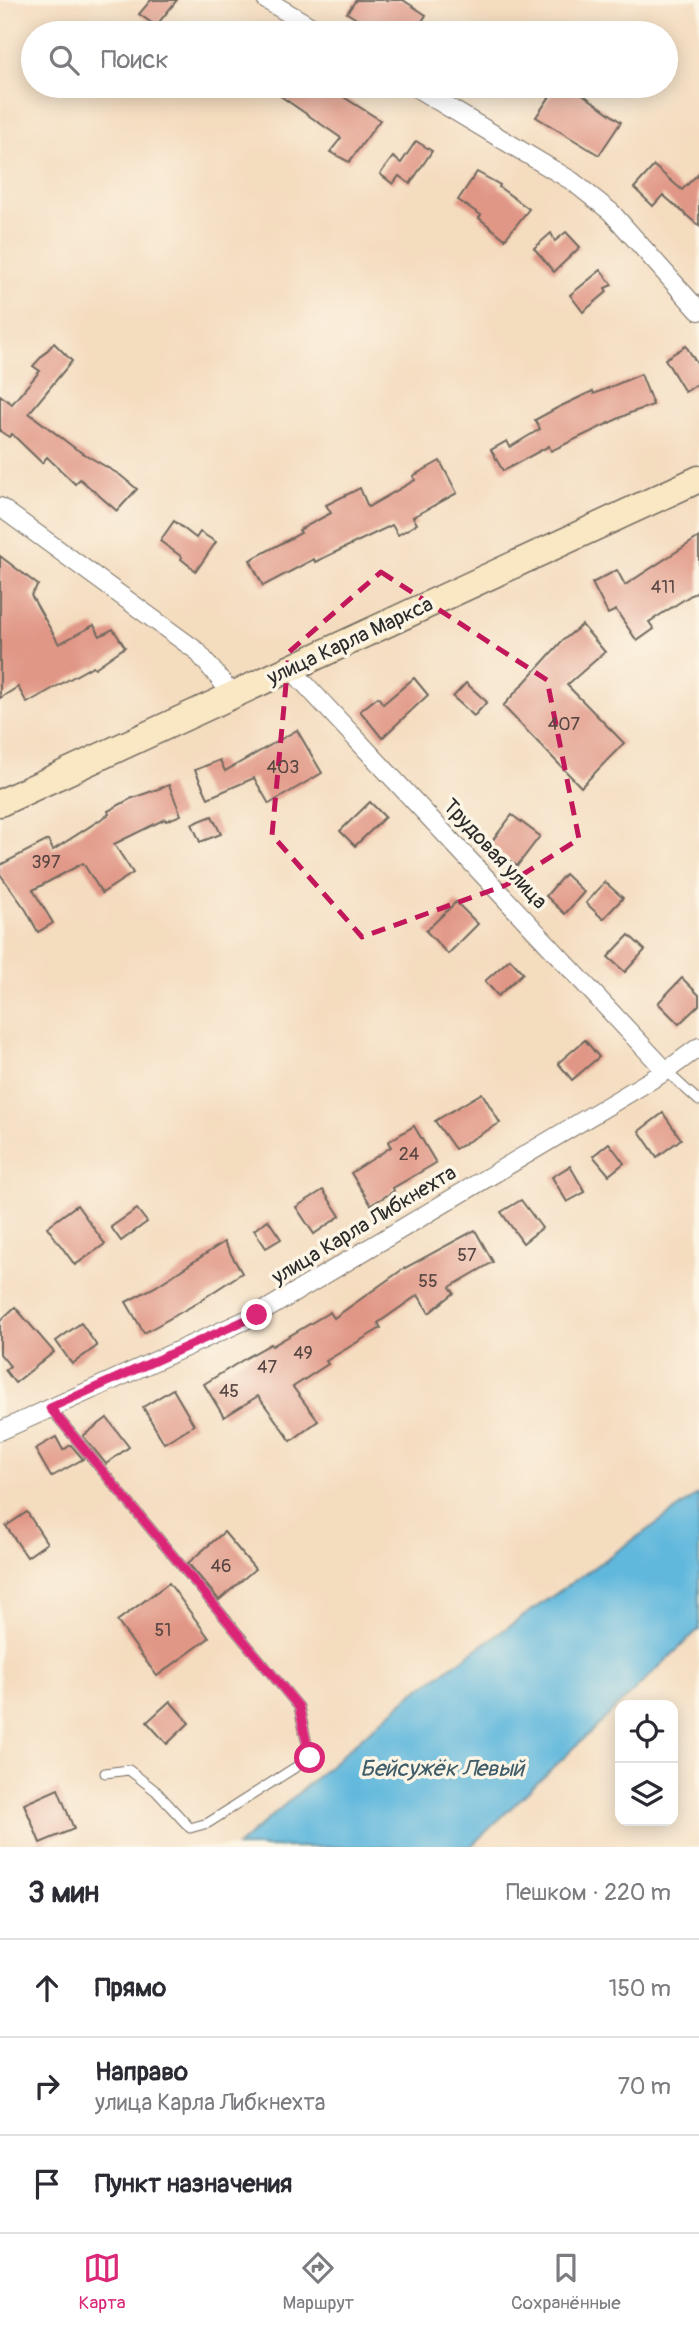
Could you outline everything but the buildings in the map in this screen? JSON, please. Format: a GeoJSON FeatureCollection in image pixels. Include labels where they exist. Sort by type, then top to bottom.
{"type":"FeatureCollection","features":[{"type":"Feature","properties":{"kind":"main road","name":"улица Карла Маркса"},"geometry":{"type":"LineString","coordinates":[[0,803],[699,479]]}},
{"type":"Feature","properties":{"kind":"street"},"geometry":{"type":"LineString","coordinates":[[266,0],[302,21]]}},
{"type":"Feature","properties":{"kind":"street"},"geometry":{"type":"LineString","coordinates":[[433,98],[572,181],[611,212],[699,311]]}},
{"type":"Feature","properties":{"kind":"street"},"geometry":{"type":"LineString","coordinates":[[0,507],[197,651],[233,695]]}},
{"type":"Feature","properties":{"kind":"street","name":"Трудовая улица"},"geometry":{"type":"LineString","coordinates":[[291,669],[666,1071]]}},
{"type":"Feature","properties":{"kind":"street","name":"улица Карла Либкнехта"},"geometry":{"type":"LineString","coordinates":[[0,1431],[257,1315],[666,1071],[699,1047]]}},
{"type":"Feature","properties":{"kind":"lane"},"geometry":{"type":"LineString","coordinates":[[666,1071],[699,1101]]}},
{"type":"Feature","properties":{"kind":"lane"},"geometry":{"type":"LineString","coordinates":[[50,1408],[299,1707],[310,1758],[208,1823],[190,1828],[156,1791],[129,1770],[105,1773]]}},
{"type":"Feature","properties":{"kind":"highlighted area"},"geometry":{"type":"Polygon","coordinates":[[[381,572],[547,680],[579,839],[506,885],[362,937],[272,835],[289,652],[381,572]]]}},
{"type":"Feature","properties":{"kind":"water","name":"Бейсужёк Левый"},"geometry":{"type":"Polygon","coordinates":[[[699,1494],[699,1629],[624,1700],[615,1700],[615,1709],[470,1847],[236,1847],[412,1694],[699,1494]]]}},
{"type":"Feature","properties":{"kind":"route"},"geometry":{"type":"LineString","coordinates":[[257,1315],[50,1408],[299,1707],[310,1758]]}}]}
